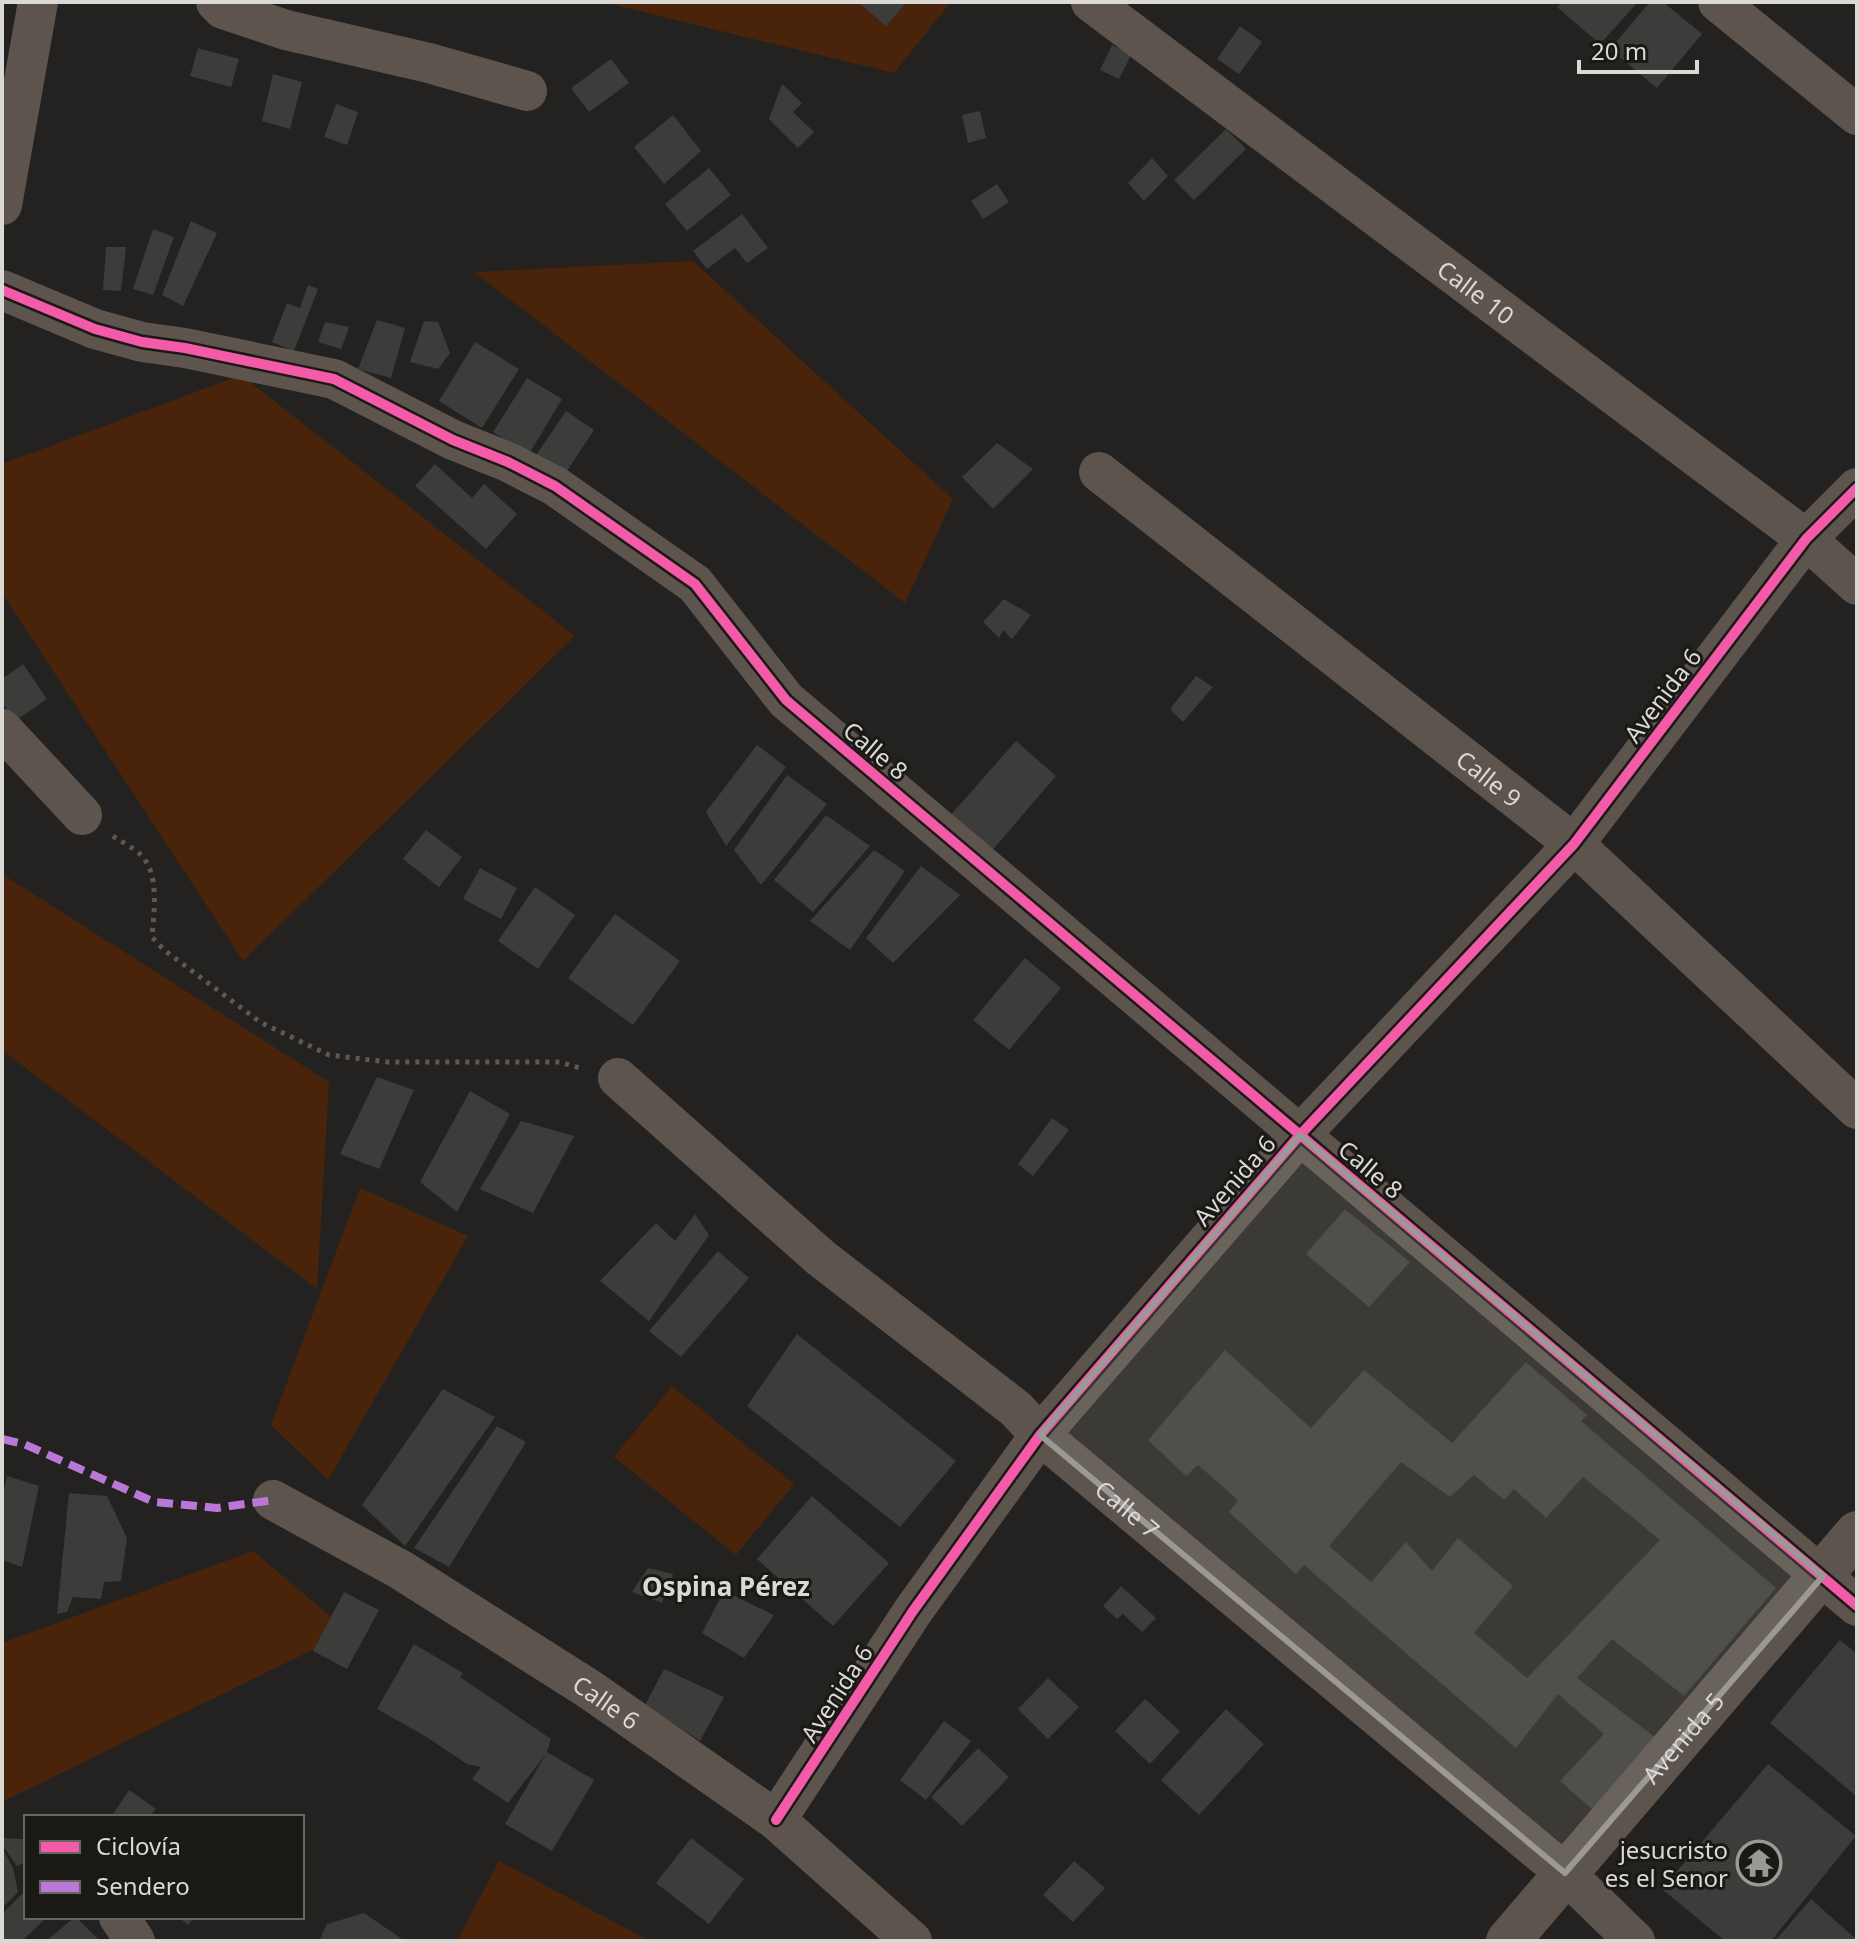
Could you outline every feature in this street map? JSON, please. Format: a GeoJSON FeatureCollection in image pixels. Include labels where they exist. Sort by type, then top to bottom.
{"type":"FeatureCollection","features":[{"type":"Feature","properties":{"kind":"street"},"geometry":{"type":"LineString","coordinates":[[2,205],[38,2]]}},
{"type":"Feature","properties":{"kind":"street"},"geometry":{"type":"LineString","coordinates":[[216,2],[223,9],[286,30],[429,63],[527,91]]}},
{"type":"Feature","properties":{"kind":"street","name":"Calle 10"},"geometry":{"type":"LineString","coordinates":[[1091,2],[1806,539],[1857,585]]}},
{"type":"Feature","properties":{"kind":"street"},"geometry":{"type":"LineString","coordinates":[[1718,2],[1857,115]]}},
{"type":"Feature","properties":{"kind":"street","name":"Calle 8"},"geometry":{"type":"LineString","coordinates":[[2,290],[95,329],[142,342],[334,379],[453,440],[508,462],[555,486],[695,584],[786,700],[1857,1606]]}},
{"type":"Feature","properties":{"kind":"street","name":"Calle 9"},"geometry":{"type":"LineString","coordinates":[[1099,472],[1574,844],[1857,1109]]}},
{"type":"Feature","properties":{"kind":"street","name":"Avenida 6"},"geometry":{"type":"LineString","coordinates":[[776,1820],[913,1611],[1040,1435],[1300,1135],[1574,844],[1806,539],[1857,488]]}},
{"type":"Feature","properties":{"kind":"street"},"geometry":{"type":"LineString","coordinates":[[2,729],[82,815]]}},
{"type":"Feature","properties":{"kind":"street","name":"Calle 7"},"geometry":{"type":"LineString","coordinates":[[618,1078],[821,1258],[1016,1409],[1040,1435],[1565,1873],[1635,1941]]}},
{"type":"Feature","properties":{"kind":"street","name":"Calle 6"},"geometry":{"type":"LineString","coordinates":[[273,1500],[401,1570],[575,1680],[776,1820],[906,1939]]}},
{"type":"Feature","properties":{"kind":"street","name":"Avenida 5"},"geometry":{"type":"LineString","coordinates":[[1508,1941],[1857,1533]]}},
{"type":"Feature","properties":{"kind":"street"},"geometry":{"type":"LineString","coordinates":[[120,1919],[135,1941]]}},
{"type":"Feature","properties":{"kind":"path"},"geometry":{"type":"LineString","coordinates":[[82,815],[142,855],[150,869],[155,903],[152,937],[164,950],[260,1022],[329,1055],[387,1062],[560,1062],[618,1078]]}},
{"type":"Feature","properties":{"kind":"highlighted area"},"geometry":{"type":"Polygon","coordinates":[[[1300,1135],[1823,1576],[1565,1873],[1040,1435],[1300,1135]]]}},
{"type":"Feature","properties":{"kind":"shaded area"},"geometry":{"type":"Polygon","coordinates":[[[602,2],[951,2],[894,73],[602,2]]]}},
{"type":"Feature","properties":{"kind":"shaded area"},"geometry":{"type":"Polygon","coordinates":[[[693,261],[953,499],[905,603],[474,272],[693,261]]]}},
{"type":"Feature","properties":{"kind":"shaded area"},"geometry":{"type":"Polygon","coordinates":[[[241,375],[575,636],[243,961],[2,593],[2,464],[241,375]]]}},
{"type":"Feature","properties":{"kind":"shaded area"},"geometry":{"type":"Polygon","coordinates":[[[2,874],[329,1082],[317,1289],[2,1050],[2,874]]]}},
{"type":"Feature","properties":{"kind":"shaded area"},"geometry":{"type":"Polygon","coordinates":[[[360,1188],[468,1236],[328,1480],[271,1425],[360,1188]]]}},
{"type":"Feature","properties":{"kind":"shaded area"},"geometry":{"type":"Polygon","coordinates":[[[672,1386],[794,1484],[736,1555],[614,1457],[672,1386]]]}},
{"type":"Feature","properties":{"kind":"shaded area"},"geometry":{"type":"Polygon","coordinates":[[[253,1551],[349,1632],[2,1802],[2,1643],[253,1551]]]}},
{"type":"Feature","properties":{"kind":"shaded area"},"geometry":{"type":"Polygon","coordinates":[[[499,1861],[650,1941],[457,1941],[499,1861]]]}},
{"type":"Feature","properties":{"kind":"building"},"geometry":{"type":"Polygon","coordinates":[[[858,2],[907,2],[886,26],[858,2]]]}},
{"type":"Feature","properties":{"kind":"building"},"geometry":{"type":"Polygon","coordinates":[[[1562,2],[1638,2],[1600,44],[1557,7],[1562,2]]]}},
{"type":"Feature","properties":{"kind":"building"},"geometry":{"type":"Polygon","coordinates":[[[1650,2],[1663,2],[1702,34],[1657,88],[1610,49],[1650,2]]]}},
{"type":"Feature","properties":{"kind":"building"},"geometry":{"type":"Polygon","coordinates":[[[1240,26],[1262,42],[1239,74],[1217,59],[1240,26]]]}},
{"type":"Feature","properties":{"kind":"building"},"geometry":{"type":"Polygon","coordinates":[[[1112,45],[1131,55],[1119,79],[1100,70],[1112,45]]]}},
{"type":"Feature","properties":{"kind":"building"},"geometry":{"type":"Polygon","coordinates":[[[198,48],[239,59],[231,87],[190,76],[198,48]]]}},
{"type":"Feature","properties":{"kind":"building"},"geometry":{"type":"Polygon","coordinates":[[[611,59],[629,83],[589,112],[571,88],[611,59]]]}},
{"type":"Feature","properties":{"kind":"building"},"geometry":{"type":"Polygon","coordinates":[[[273,74],[302,82],[290,129],[262,121],[273,74]]]}},
{"type":"Feature","properties":{"kind":"building"},"geometry":{"type":"Polygon","coordinates":[[[782,84],[802,103],[793,112],[814,132],[798,148],[769,119],[782,84]]]}},
{"type":"Feature","properties":{"kind":"building"},"geometry":{"type":"Polygon","coordinates":[[[336,104],[358,112],[347,145],[324,137],[336,104]]]}},
{"type":"Feature","properties":{"kind":"building"},"geometry":{"type":"Polygon","coordinates":[[[980,111],[986,138],[968,143],[962,115],[980,111]]]}},
{"type":"Feature","properties":{"kind":"building"},"geometry":{"type":"Polygon","coordinates":[[[673,115],[701,151],[664,184],[634,147],[673,115]]]}},
{"type":"Feature","properties":{"kind":"building"},"geometry":{"type":"Polygon","coordinates":[[[1226,129],[1246,149],[1194,200],[1174,180],[1226,129]]]}},
{"type":"Feature","properties":{"kind":"building"},"geometry":{"type":"Polygon","coordinates":[[[1152,158],[1168,176],[1144,201],[1128,183],[1152,158]]]}},
{"type":"Feature","properties":{"kind":"building"},"geometry":{"type":"Polygon","coordinates":[[[709,168],[731,195],[687,231],[665,204],[709,168]]]}},
{"type":"Feature","properties":{"kind":"building"},"geometry":{"type":"Polygon","coordinates":[[[997,184],[1009,202],[983,219],[971,201],[997,184]]]}},
{"type":"Feature","properties":{"kind":"building"},"geometry":{"type":"Polygon","coordinates":[[[742,214],[768,248],[747,263],[735,248],[707,269],[693,251],[742,214]]]}},
{"type":"Feature","properties":{"kind":"building"},"geometry":{"type":"Polygon","coordinates":[[[191,221],[217,233],[183,306],[162,295],[191,221]]]}},
{"type":"Feature","properties":{"kind":"building"},"geometry":{"type":"Polygon","coordinates":[[[153,229],[174,237],[153,295],[133,289],[153,229]]]}},
{"type":"Feature","properties":{"kind":"building"},"geometry":{"type":"Polygon","coordinates":[[[106,247],[126,247],[121,291],[103,290],[106,247]]]}},
{"type":"Feature","properties":{"kind":"building"},"geometry":{"type":"Polygon","coordinates":[[[308,285],[318,289],[294,351],[272,342],[287,303],[300,308],[308,285]]]}},
{"type":"Feature","properties":{"kind":"building"},"geometry":{"type":"Polygon","coordinates":[[[377,320],[405,328],[391,378],[358,369],[377,320]]]}},
{"type":"Feature","properties":{"kind":"building"},"geometry":{"type":"Polygon","coordinates":[[[424,321],[438,322],[450,353],[438,369],[410,362],[424,321]]]}},
{"type":"Feature","properties":{"kind":"building"},"geometry":{"type":"Polygon","coordinates":[[[325,322],[349,327],[341,349],[318,342],[325,322]]]}},
{"type":"Feature","properties":{"kind":"building"},"geometry":{"type":"Polygon","coordinates":[[[475,342],[519,369],[482,428],[439,401],[475,342]]]}},
{"type":"Feature","properties":{"kind":"building"},"geometry":{"type":"Polygon","coordinates":[[[527,378],[562,399],[529,454],[493,432],[527,378]]]}},
{"type":"Feature","properties":{"kind":"building"},"geometry":{"type":"Polygon","coordinates":[[[566,411],[594,430],[563,477],[534,458],[566,411]]]}},
{"type":"Feature","properties":{"kind":"building"},"geometry":{"type":"Polygon","coordinates":[[[997,443],[1033,469],[993,509],[962,477],[997,443]]]}},
{"type":"Feature","properties":{"kind":"building"},"geometry":{"type":"Polygon","coordinates":[[[435,464],[472,498],[484,484],[517,514],[486,549],[415,486],[435,464]]]}},
{"type":"Feature","properties":{"kind":"building"},"geometry":{"type":"Polygon","coordinates":[[[1004,599],[1031,615],[1012,639],[1003,630],[999,638],[983,622],[1004,599]]]}},
{"type":"Feature","properties":{"kind":"building"},"geometry":{"type":"Polygon","coordinates":[[[23,664],[47,699],[15,721],[2,702],[2,679],[23,664]]]}},
{"type":"Feature","properties":{"kind":"building"},"geometry":{"type":"Polygon","coordinates":[[[1196,676],[1213,687],[1183,722],[1170,709],[1196,676]]]}},
{"type":"Feature","properties":{"kind":"building"},"geometry":{"type":"Polygon","coordinates":[[[1016,741],[1056,776],[983,861],[941,826],[1016,741]]]}},
{"type":"Feature","properties":{"kind":"building"},"geometry":{"type":"Polygon","coordinates":[[[757,745],[786,767],[726,846],[706,812],[757,745]]]}},
{"type":"Feature","properties":{"kind":"building"},"geometry":{"type":"Polygon","coordinates":[[[787,775],[827,804],[761,885],[734,850],[787,775]]]}},
{"type":"Feature","properties":{"kind":"building"},"geometry":{"type":"Polygon","coordinates":[[[826,815],[870,846],[813,912],[774,880],[826,815]]]}},
{"type":"Feature","properties":{"kind":"building"},"geometry":{"type":"Polygon","coordinates":[[[426,830],[462,857],[439,887],[403,859],[426,830]]]}},
{"type":"Feature","properties":{"kind":"building"},"geometry":{"type":"Polygon","coordinates":[[[874,850],[905,871],[850,950],[810,921],[874,850]]]}},
{"type":"Feature","properties":{"kind":"building"},"geometry":{"type":"Polygon","coordinates":[[[921,866],[960,895],[893,963],[866,938],[921,866]]]}},
{"type":"Feature","properties":{"kind":"building"},"geometry":{"type":"Polygon","coordinates":[[[480,868],[517,888],[501,919],[463,899],[480,868]]]}},
{"type":"Feature","properties":{"kind":"building"},"geometry":{"type":"Polygon","coordinates":[[[535,887],[575,915],[538,969],[498,941],[535,887]]]}},
{"type":"Feature","properties":{"kind":"building"},"geometry":{"type":"Polygon","coordinates":[[[615,914],[680,961],[633,1025],[568,978],[615,914]]]}},
{"type":"Feature","properties":{"kind":"building"},"geometry":{"type":"Polygon","coordinates":[[[1025,958],[1061,988],[1009,1050],[973,1020],[1025,958]]]}},
{"type":"Feature","properties":{"kind":"building"},"geometry":{"type":"Polygon","coordinates":[[[377,1077],[414,1090],[379,1169],[340,1154],[377,1077]]]}},
{"type":"Feature","properties":{"kind":"building"},"geometry":{"type":"Polygon","coordinates":[[[470,1091],[510,1114],[457,1212],[420,1182],[470,1091]]]}},
{"type":"Feature","properties":{"kind":"building"},"geometry":{"type":"Polygon","coordinates":[[[1052,1118],[1069,1130],[1033,1176],[1018,1164],[1052,1118]]]}},
{"type":"Feature","properties":{"kind":"building"},"geometry":{"type":"Polygon","coordinates":[[[521,1121],[574,1136],[533,1213],[480,1189],[521,1121]]]}},
{"type":"Feature","properties":{"kind":"building"},"geometry":{"type":"Polygon","coordinates":[[[1345,1209],[1410,1262],[1369,1307],[1306,1254],[1345,1209]]]}},
{"type":"Feature","properties":{"kind":"building"},"geometry":{"type":"Polygon","coordinates":[[[695,1214],[709,1235],[649,1321],[600,1281],[656,1223],[675,1241],[695,1214]]]}},
{"type":"Feature","properties":{"kind":"building"},"geometry":{"type":"Polygon","coordinates":[[[718,1251],[749,1278],[681,1357],[649,1331],[718,1251]]]}},
{"type":"Feature","properties":{"kind":"building"},"geometry":{"type":"Polygon","coordinates":[[[797,1334],[956,1461],[900,1527],[747,1406],[797,1334]]]}},
{"type":"Feature","properties":{"kind":"building"},"geometry":{"type":"Polygon","coordinates":[[[1225,1350],[1311,1428],[1364,1370],[1452,1443],[1526,1362],[1587,1415],[1581,1421],[1776,1588],[1684,1696],[1612,1639],[1577,1678],[1656,1738],[1594,1811],[1560,1781],[1604,1734],[1558,1694],[1516,1748],[1304,1565],[1296,1574],[1229,1512],[1238,1500],[1198,1465],[1186,1476],[1148,1440],[1225,1350]],[[1401,1462],[1329,1546],[1371,1582],[1406,1542],[1432,1571],[1458,1538],[1513,1586],[1474,1633],[1527,1678],[1660,1540],[1583,1477],[1546,1518],[1514,1489],[1504,1500],[1474,1475],[1450,1497],[1401,1462]]]}},
{"type":"Feature","properties":{"kind":"building"},"geometry":{"type":"Polygon","coordinates":[[[443,1389],[495,1417],[405,1546],[362,1505],[443,1389]]]}},
{"type":"Feature","properties":{"kind":"building"},"geometry":{"type":"Polygon","coordinates":[[[497,1426],[526,1442],[449,1567],[414,1548],[497,1426]]]}},
{"type":"Feature","properties":{"kind":"building"},"geometry":{"type":"Polygon","coordinates":[[[7,1476],[39,1486],[22,1567],[2,1560],[2,1499],[7,1476]]]}},
{"type":"Feature","properties":{"kind":"building"},"geometry":{"type":"Polygon","coordinates":[[[69,1493],[107,1496],[127,1538],[121,1581],[104,1582],[101,1599],[73,1597],[67,1612],[57,1614],[69,1493]]]}},
{"type":"Feature","properties":{"kind":"building"},"geometry":{"type":"Polygon","coordinates":[[[812,1496],[889,1563],[833,1626],[757,1559],[812,1496]]]}},
{"type":"Feature","properties":{"kind":"building"},"geometry":{"type":"Polygon","coordinates":[[[648,1568],[673,1574],[662,1603],[632,1592],[648,1568]]]}},
{"type":"Feature","properties":{"kind":"building"},"geometry":{"type":"Polygon","coordinates":[[[1121,1586],[1156,1618],[1142,1632],[1123,1614],[1117,1619],[1103,1606],[1121,1586]]]}},
{"type":"Feature","properties":{"kind":"building"},"geometry":{"type":"Polygon","coordinates":[[[724,1591],[774,1615],[744,1658],[702,1633],[724,1591]]]}},
{"type":"Feature","properties":{"kind":"building"},"geometry":{"type":"Polygon","coordinates":[[[344,1592],[379,1610],[347,1669],[313,1651],[344,1592]]]}},
{"type":"Feature","properties":{"kind":"building"},"geometry":{"type":"Polygon","coordinates":[[[1840,1640],[1857,1654],[1857,1797],[1770,1723],[1840,1640]]]}},
{"type":"Feature","properties":{"kind":"building"},"geometry":{"type":"Polygon","coordinates":[[[414,1644],[463,1673],[460,1677],[551,1739],[547,1752],[594,1780],[552,1851],[505,1824],[546,1754],[508,1803],[472,1779],[481,1767],[467,1764],[377,1709],[414,1644]]]}},
{"type":"Feature","properties":{"kind":"building"},"geometry":{"type":"Polygon","coordinates":[[[664,1669],[724,1697],[700,1741],[645,1705],[664,1669]]]}},
{"type":"Feature","properties":{"kind":"building"},"geometry":{"type":"Polygon","coordinates":[[[1048,1678],[1079,1707],[1048,1739],[1018,1709],[1048,1678]]]}},
{"type":"Feature","properties":{"kind":"building"},"geometry":{"type":"Polygon","coordinates":[[[1145,1699],[1180,1731],[1150,1764],[1115,1731],[1145,1699]]]}},
{"type":"Feature","properties":{"kind":"building"},"geometry":{"type":"Polygon","coordinates":[[[1226,1709],[1264,1744],[1199,1815],[1161,1780],[1226,1709]]]}},
{"type":"Feature","properties":{"kind":"building"},"geometry":{"type":"Polygon","coordinates":[[[944,1721],[971,1741],[926,1800],[900,1780],[944,1721]]]}},
{"type":"Feature","properties":{"kind":"building"},"geometry":{"type":"Polygon","coordinates":[[[978,1748],[1009,1777],[962,1826],[931,1797],[978,1748]]]}},
{"type":"Feature","properties":{"kind":"building","name":"jesucristo es el Senor"},"geometry":{"type":"Polygon","coordinates":[[[1768,1764],[1856,1836],[1771,1941],[1725,1941],[1662,1889],[1768,1764]]]}},
{"type":"Feature","properties":{"kind":"building"},"geometry":{"type":"Polygon","coordinates":[[[129,1790],[156,1809],[151,1815],[112,1815],[129,1790]]]}},
{"type":"Feature","properties":{"kind":"building"},"geometry":{"type":"Polygon","coordinates":[[[2,1838],[23,1839],[24,1863],[17,1866],[2,1845],[2,1838]]]}},
{"type":"Feature","properties":{"kind":"building"},"geometry":{"type":"Polygon","coordinates":[[[691,1838],[744,1879],[709,1924],[656,1883],[691,1838]]]}},
{"type":"Feature","properties":{"kind":"building"},"geometry":{"type":"Polygon","coordinates":[[[2,1847],[13,1868],[18,1892],[2,1908],[2,1847]]]}},
{"type":"Feature","properties":{"kind":"building"},"geometry":{"type":"Polygon","coordinates":[[[1074,1861],[1105,1888],[1073,1922],[1043,1895],[1074,1861]]]}},
{"type":"Feature","properties":{"kind":"building"},"geometry":{"type":"Polygon","coordinates":[[[24,1892],[24,1919],[45,1919],[22,1941],[2,1941],[2,1914],[24,1892]]]}},
{"type":"Feature","properties":{"kind":"building"},"geometry":{"type":"Polygon","coordinates":[[[1811,1899],[1857,1940],[1857,1941],[1775,1941],[1811,1899]]]}},
{"type":"Feature","properties":{"kind":"building"},"geometry":{"type":"Polygon","coordinates":[[[364,1913],[405,1941],[319,1941],[327,1924],[364,1913]]]}},
{"type":"Feature","properties":{"kind":"building"},"geometry":{"type":"Polygon","coordinates":[[[73,1919],[78,1919],[100,1941],[46,1941],[73,1919]]]}},
{"type":"Feature","properties":{"kind":"marked path"},"geometry":{"type":"LineString","coordinates":[[2,1439],[24,1444],[154,1502],[217,1508],[273,1500]]}},
{"type":"Feature","properties":{"kind":"cycle path"},"geometry":{"type":"LineString","coordinates":[[2,290],[95,329],[142,342],[334,379],[453,440],[508,462],[555,486],[695,584],[786,700],[1857,1606]]}},
{"type":"Feature","properties":{"kind":"cycle path"},"geometry":{"type":"LineString","coordinates":[[776,1820],[913,1611],[1040,1435],[1300,1135],[1574,844],[1806,539],[1857,488]]}},
{"type":"Feature","properties":{"kind":"place","name":"jesucristo es el Senor"},"geometry":{"type":"Point","coordinates":[1759,1863]}},
{"type":"Feature","properties":{"kind":"district","name":"Ospina Pérez"},"geometry":{"type":"Point","coordinates":[726,1586]}}]}
